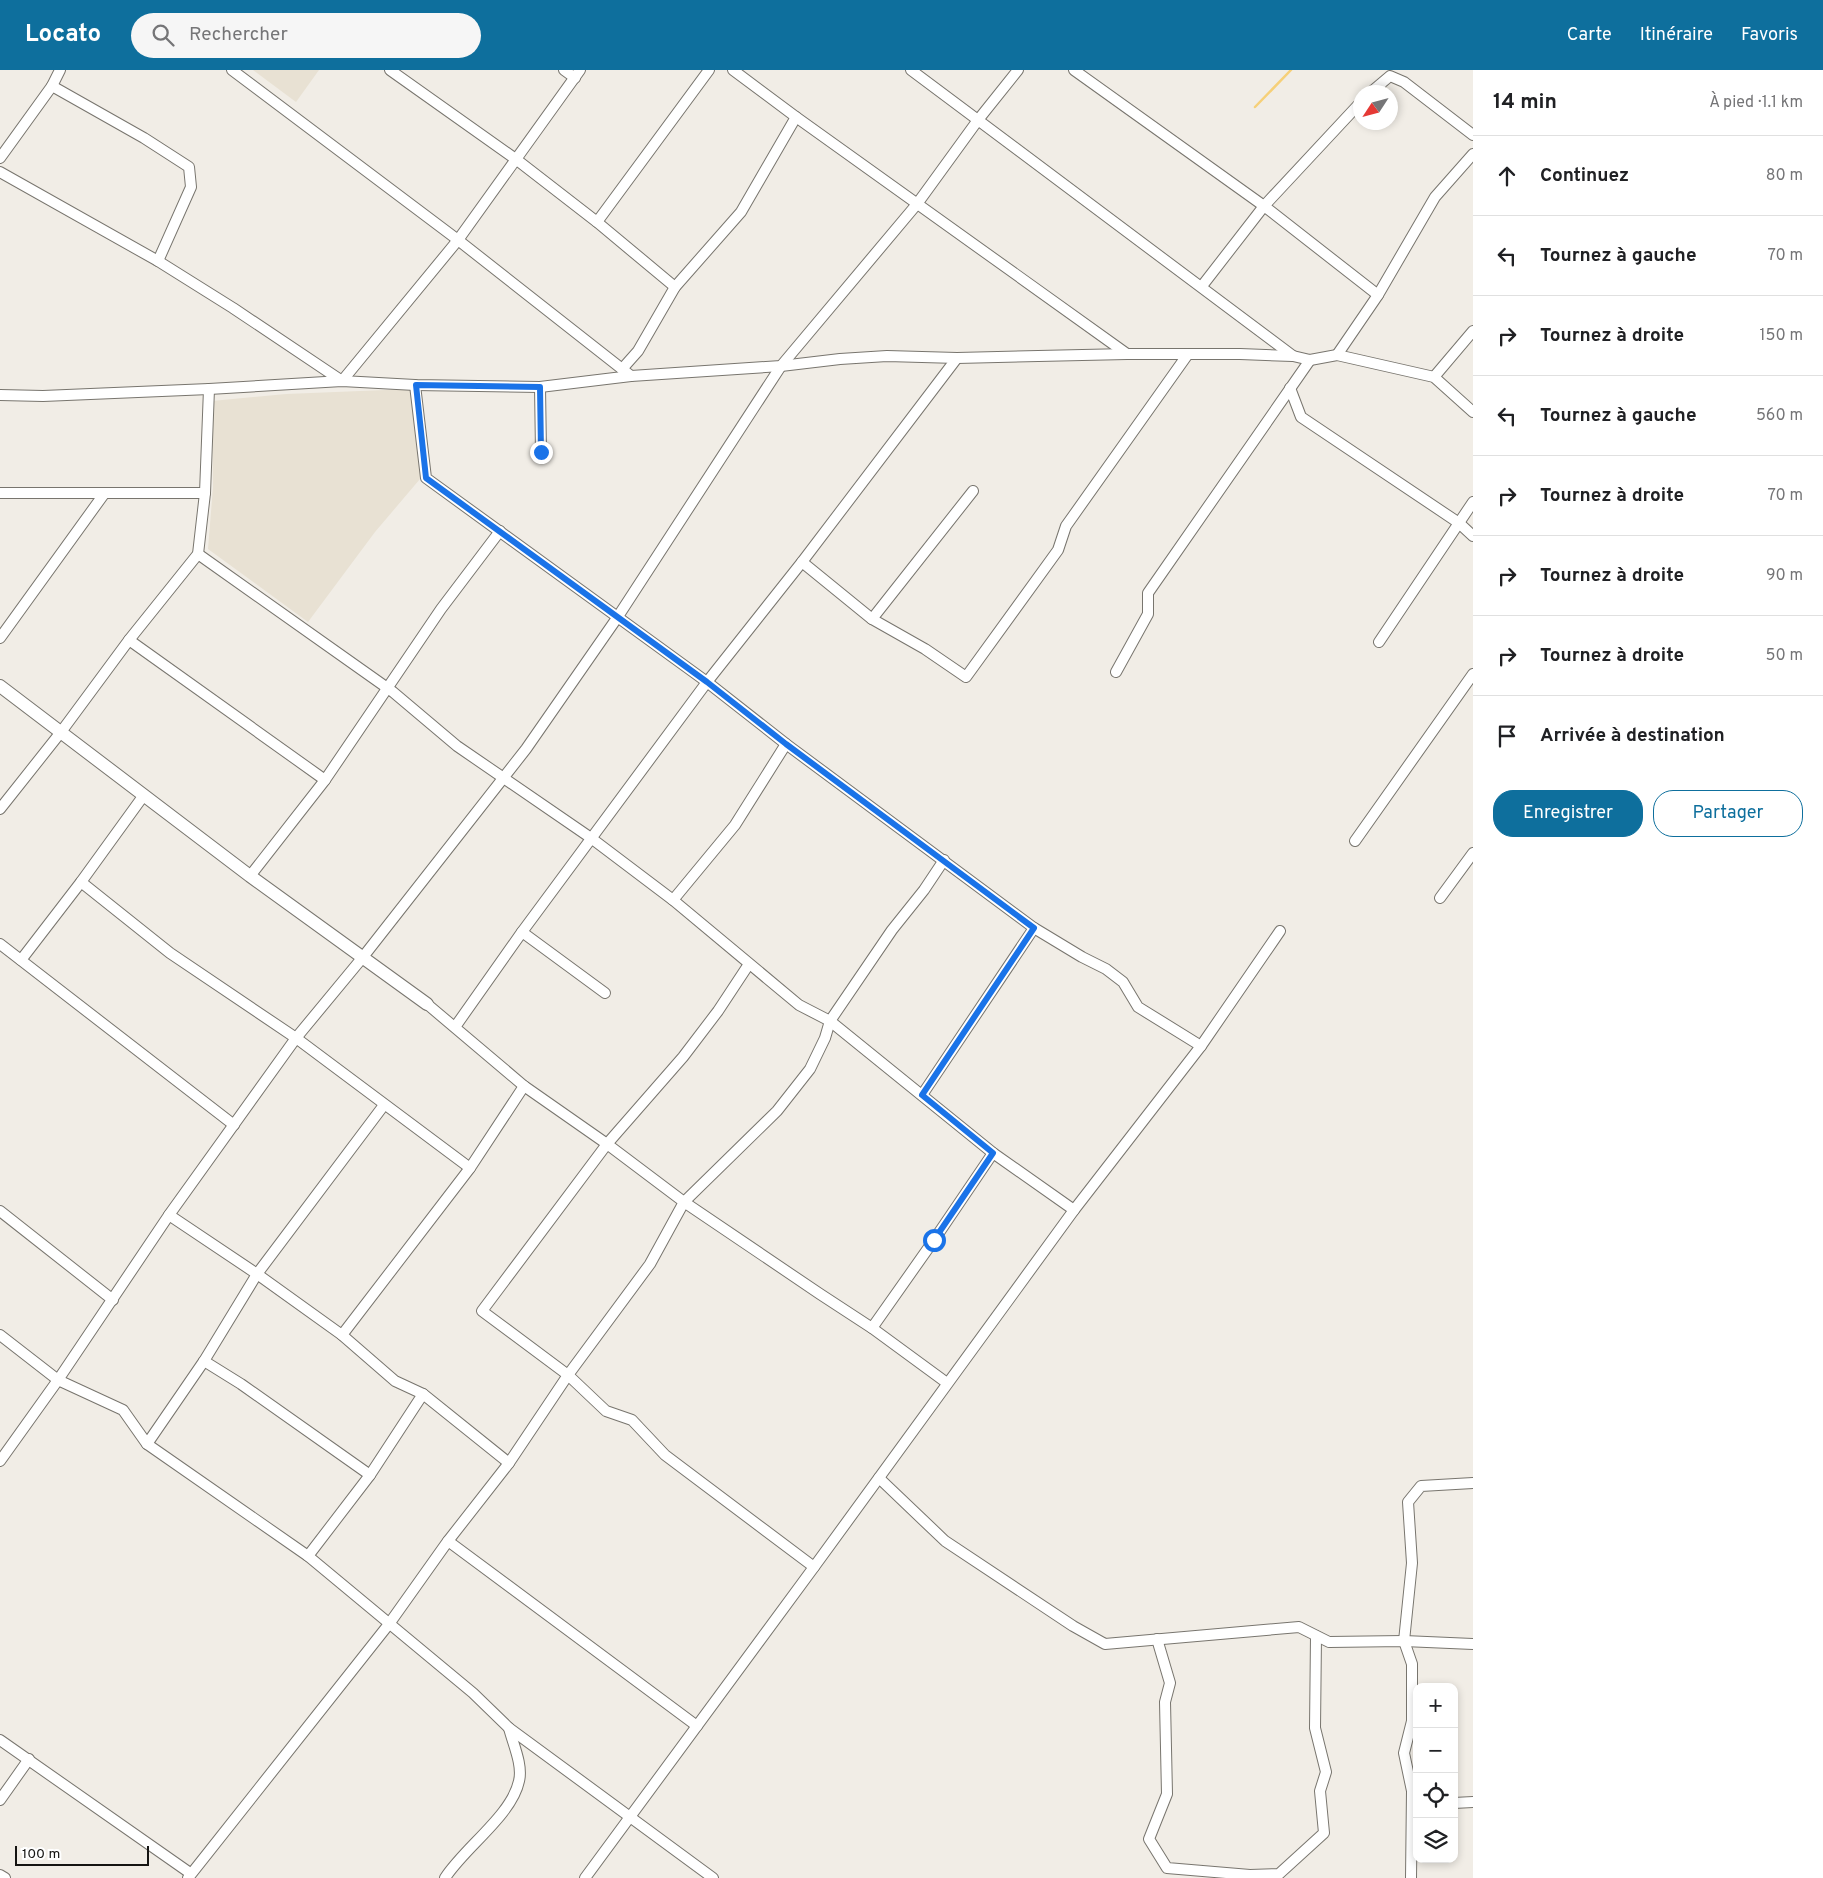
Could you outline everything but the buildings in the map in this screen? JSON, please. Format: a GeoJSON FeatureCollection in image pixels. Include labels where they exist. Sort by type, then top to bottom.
{"type":"FeatureCollection","features":[{"type":"Feature","properties":{"kind":"street"},"geometry":{"type":"LineString","coordinates":[[0,158],[52,86],[60,70]]}},
{"type":"Feature","properties":{"kind":"street"},"geometry":{"type":"LineString","coordinates":[[232,70],[458,240],[631,376]]}},
{"type":"Feature","properties":{"kind":"street"},"geometry":{"type":"LineString","coordinates":[[390,70],[517,160],[597,222],[675,287]]}},
{"type":"Feature","properties":{"kind":"street"},"geometry":{"type":"LineString","coordinates":[[342,381],[458,240],[578,74],[564,70]]}},
{"type":"Feature","properties":{"kind":"street"},"geometry":{"type":"LineString","coordinates":[[597,222],[709,70]]}},
{"type":"Feature","properties":{"kind":"street"},"geometry":{"type":"LineString","coordinates":[[733,70],[1127,354]]}},
{"type":"Feature","properties":{"kind":"street"},"geometry":{"type":"LineString","coordinates":[[911,70],[1293,356]]}},
{"type":"Feature","properties":{"kind":"street"},"geometry":{"type":"LineString","coordinates":[[0,1461],[58,1380],[170,1215],[296,1038],[363,957],[526,749],[617,618],[781,366],[917,204],[978,120],[1018,70]]}},
{"type":"Feature","properties":{"kind":"street"},"geometry":{"type":"LineString","coordinates":[[1074,70],[1264,206],[1378,294]]}},
{"type":"Feature","properties":{"kind":"street"},"geometry":{"type":"LineString","coordinates":[[1379,85],[1390,76],[1404,82],[1473,135]]}},
{"type":"Feature","properties":{"kind":"street"},"geometry":{"type":"LineString","coordinates":[[52,86],[144,138],[189,167],[191,187],[158,261]]}},
{"type":"Feature","properties":{"kind":"street"},"geometry":{"type":"LineString","coordinates":[[1202,286],[1264,206],[1353,110]]}},
{"type":"Feature","properties":{"kind":"street"},"geometry":{"type":"LineString","coordinates":[[622,369],[638,351],[675,287],[741,212],[796,117]]}},
{"type":"Feature","properties":{"kind":"street"},"geometry":{"type":"LineString","coordinates":[[1337,355],[1378,294],[1435,197],[1473,154]]}},
{"type":"Feature","properties":{"kind":"street"},"geometry":{"type":"LineString","coordinates":[[0,172],[158,261],[233,308],[342,381]]}},
{"type":"Feature","properties":{"kind":"street"},"geometry":{"type":"LineString","coordinates":[[1434,377],[1473,331]]}},
{"type":"Feature","properties":{"kind":"street"},"geometry":{"type":"LineString","coordinates":[[802,562],[872,619],[925,649],[966,677],[1058,550],[1066,526],[1188,354]]}},
{"type":"Feature","properties":{"kind":"street"},"geometry":{"type":"LineString","coordinates":[[0,395],[43,396],[209,390],[342,381],[416,385],[540,387],[631,376],[781,366],[887,356],[957,358],[1188,354],[1293,356],[1310,360],[1337,355],[1434,377],[1473,412]]}},
{"type":"Feature","properties":{"kind":"street"},"geometry":{"type":"LineString","coordinates":[[455,1027],[522,932],[707,682],[802,562],[957,358]]}},
{"type":"Feature","properties":{"kind":"street"},"geometry":{"type":"LineString","coordinates":[[1116,672],[1148,614],[1148,593],[1310,360]]}},
{"type":"Feature","properties":{"kind":"street"},"geometry":{"type":"LineString","coordinates":[[416,385],[426,478],[707,682],[786,744],[1034,928],[1106,969],[1123,982],[1138,1007],[1201,1046]]}},
{"type":"Feature","properties":{"kind":"street"},"geometry":{"type":"LineString","coordinates":[[540,387],[541,452]]}},
{"type":"Feature","properties":{"kind":"street"},"geometry":{"type":"LineString","coordinates":[[1290,388],[1301,418],[1459,523],[1473,536]]}},
{"type":"Feature","properties":{"kind":"street"},"geometry":{"type":"LineString","coordinates":[[0,809],[198,554],[204,493],[209,390]]}},
{"type":"Feature","properties":{"kind":"street"},"geometry":{"type":"LineString","coordinates":[[872,619],[973,491]]}},
{"type":"Feature","properties":{"kind":"street"},"geometry":{"type":"LineString","coordinates":[[0,493],[204,493]]}},
{"type":"Feature","properties":{"kind":"street"},"geometry":{"type":"LineString","coordinates":[[0,638],[104,494]]}},
{"type":"Feature","properties":{"kind":"street"},"geometry":{"type":"LineString","coordinates":[[1379,642],[1473,502]]}},
{"type":"Feature","properties":{"kind":"street"},"geometry":{"type":"LineString","coordinates":[[250,876],[325,780],[440,609],[500,531]]}},
{"type":"Feature","properties":{"kind":"street"},"geometry":{"type":"LineString","coordinates":[[198,554],[386,687],[457,746],[591,838],[673,900],[799,1006],[830,1021],[993,1153],[1074,1210]]}},
{"type":"Feature","properties":{"kind":"street"},"geometry":{"type":"LineString","coordinates":[[130,640],[325,780]]}},
{"type":"Feature","properties":{"kind":"street"},"geometry":{"type":"LineString","coordinates":[[1355,841],[1473,674]]}},
{"type":"Feature","properties":{"kind":"street"},"geometry":{"type":"LineString","coordinates":[[0,686],[250,876],[427,1004],[524,1086],[607,1144],[684,1202],[872,1328],[948,1383]]}},
{"type":"Feature","properties":{"kind":"street"},"geometry":{"type":"LineString","coordinates":[[673,900],[735,826],[786,744]]}},
{"type":"Feature","properties":{"kind":"street"},"geometry":{"type":"LineString","coordinates":[[21,960],[144,795]]}},
{"type":"Feature","properties":{"kind":"street"},"geometry":{"type":"LineString","coordinates":[[1440,898],[1473,853]]}},
{"type":"Feature","properties":{"kind":"street"},"geometry":{"type":"LineString","coordinates":[[0,1740],[189,1875],[389,1624],[448,1541],[509,1464],[568,1375],[650,1264],[684,1202],[778,1111],[810,1069],[825,1038],[830,1021],[892,930],[924,890],[944,860]]}},
{"type":"Feature","properties":{"kind":"street"},"geometry":{"type":"LineString","coordinates":[[81,882],[170,953],[296,1038],[470,1168]]}},
{"type":"Feature","properties":{"kind":"street"},"geometry":{"type":"LineString","coordinates":[[922,1095],[1034,928]]}},
{"type":"Feature","properties":{"kind":"street"},"geometry":{"type":"LineString","coordinates":[[584,1878],[814,1567],[1074,1210],[1201,1046],[1280,931]]}},
{"type":"Feature","properties":{"kind":"street"},"geometry":{"type":"LineString","coordinates":[[522,932],[605,993]]}},
{"type":"Feature","properties":{"kind":"street"},"geometry":{"type":"LineString","coordinates":[[0,944],[234,1125]]}},
{"type":"Feature","properties":{"kind":"street"},"geometry":{"type":"LineString","coordinates":[[749,964],[718,1011],[683,1057],[607,1144],[482,1311],[568,1375],[606,1411],[632,1420],[665,1455],[814,1567]]}},
{"type":"Feature","properties":{"kind":"street"},"geometry":{"type":"LineString","coordinates":[[342,1335],[470,1168],[524,1086]]}},
{"type":"Feature","properties":{"kind":"street"},"geometry":{"type":"LineString","coordinates":[[147,1444],[204,1361],[257,1274],[384,1105]]}},
{"type":"Feature","properties":{"kind":"street"},"geometry":{"type":"LineString","coordinates":[[872,1328],[993,1153]]}},
{"type":"Feature","properties":{"kind":"street"},"geometry":{"type":"LineString","coordinates":[[0,1211],[113,1300]]}},
{"type":"Feature","properties":{"kind":"street"},"geometry":{"type":"LineString","coordinates":[[170,1215],[342,1335],[395,1381],[424,1394],[509,1464]]}},
{"type":"Feature","properties":{"kind":"street"},"geometry":{"type":"LineString","coordinates":[[0,1335],[58,1380],[123,1410],[147,1444],[308,1556],[473,1693],[509,1728],[714,1878]]}},
{"type":"Feature","properties":{"kind":"street"},"geometry":{"type":"LineString","coordinates":[[204,1361],[241,1384],[370,1475]]}},
{"type":"Feature","properties":{"kind":"street"},"geometry":{"type":"LineString","coordinates":[[308,1556],[370,1475],[424,1394]]}},
{"type":"Feature","properties":{"kind":"street"},"geometry":{"type":"LineString","coordinates":[[879,1478],[944,1541],[1073,1626],[1105,1644],[1300,1627],[1330,1642],[1404,1641],[1473,1644]]}},
{"type":"Feature","properties":{"kind":"street"},"geometry":{"type":"LineString","coordinates":[[1413,1789],[1404,1754],[1412,1721],[1412,1664],[1404,1641],[1412,1563],[1408,1502],[1420,1486],[1473,1483]]}},
{"type":"Feature","properties":{"kind":"street"},"geometry":{"type":"LineString","coordinates":[[448,1541],[697,1726]]}},
{"type":"Feature","properties":{"kind":"street"},"geometry":{"type":"LineString","coordinates":[[1157,1639],[1170,1683],[1165,1702],[1167,1794],[1149,1839],[1167,1868],[1251,1877],[1279,1874],[1324,1833],[1320,1791],[1326,1772],[1315,1728],[1316,1636]]}},
{"type":"Feature","properties":{"kind":"street"},"geometry":{"type":"LineString","coordinates":[[445,1878],[472,1845],[500,1816],[509,1803],[519,1781],[517,1761],[509,1728]]}},
{"type":"Feature","properties":{"kind":"street"},"geometry":{"type":"LineString","coordinates":[[0,1800],[29,1759]]}},
{"type":"Feature","properties":{"kind":"street"},"geometry":{"type":"LineString","coordinates":[[1458,1803],[1473,1802]]}},
{"type":"Feature","properties":{"kind":"street"},"geometry":{"type":"LineString","coordinates":[[1411,1878],[1413,1818]]}},
{"type":"Feature","properties":{"kind":"street"},"geometry":{"type":"LineString","coordinates":[[0,1875],[5,1878]]}},
{"type":"Feature","properties":{"kind":"shaded area"},"geometry":{"type":"Polygon","coordinates":[[[253,70],[319,70],[296,102],[253,70]]]}},
{"type":"Feature","properties":{"kind":"shaded area"},"geometry":{"type":"Polygon","coordinates":[[[410,389],[418,421],[420,479],[375,532],[308,622],[208,549],[213,487],[212,401],[286,394],[410,389]]]}},
{"type":"Feature","properties":{"kind":"waterway"},"geometry":{"type":"LineString","coordinates":[[1255,107],[1291,70]]}},
{"type":"Feature","properties":{"kind":"route"},"geometry":{"type":"LineString","coordinates":[[541,452],[540,387],[484,384],[416,385],[426,478],[707,682],[786,744],[1034,928],[922,1095],[993,1153],[934,1240]]}}]}
